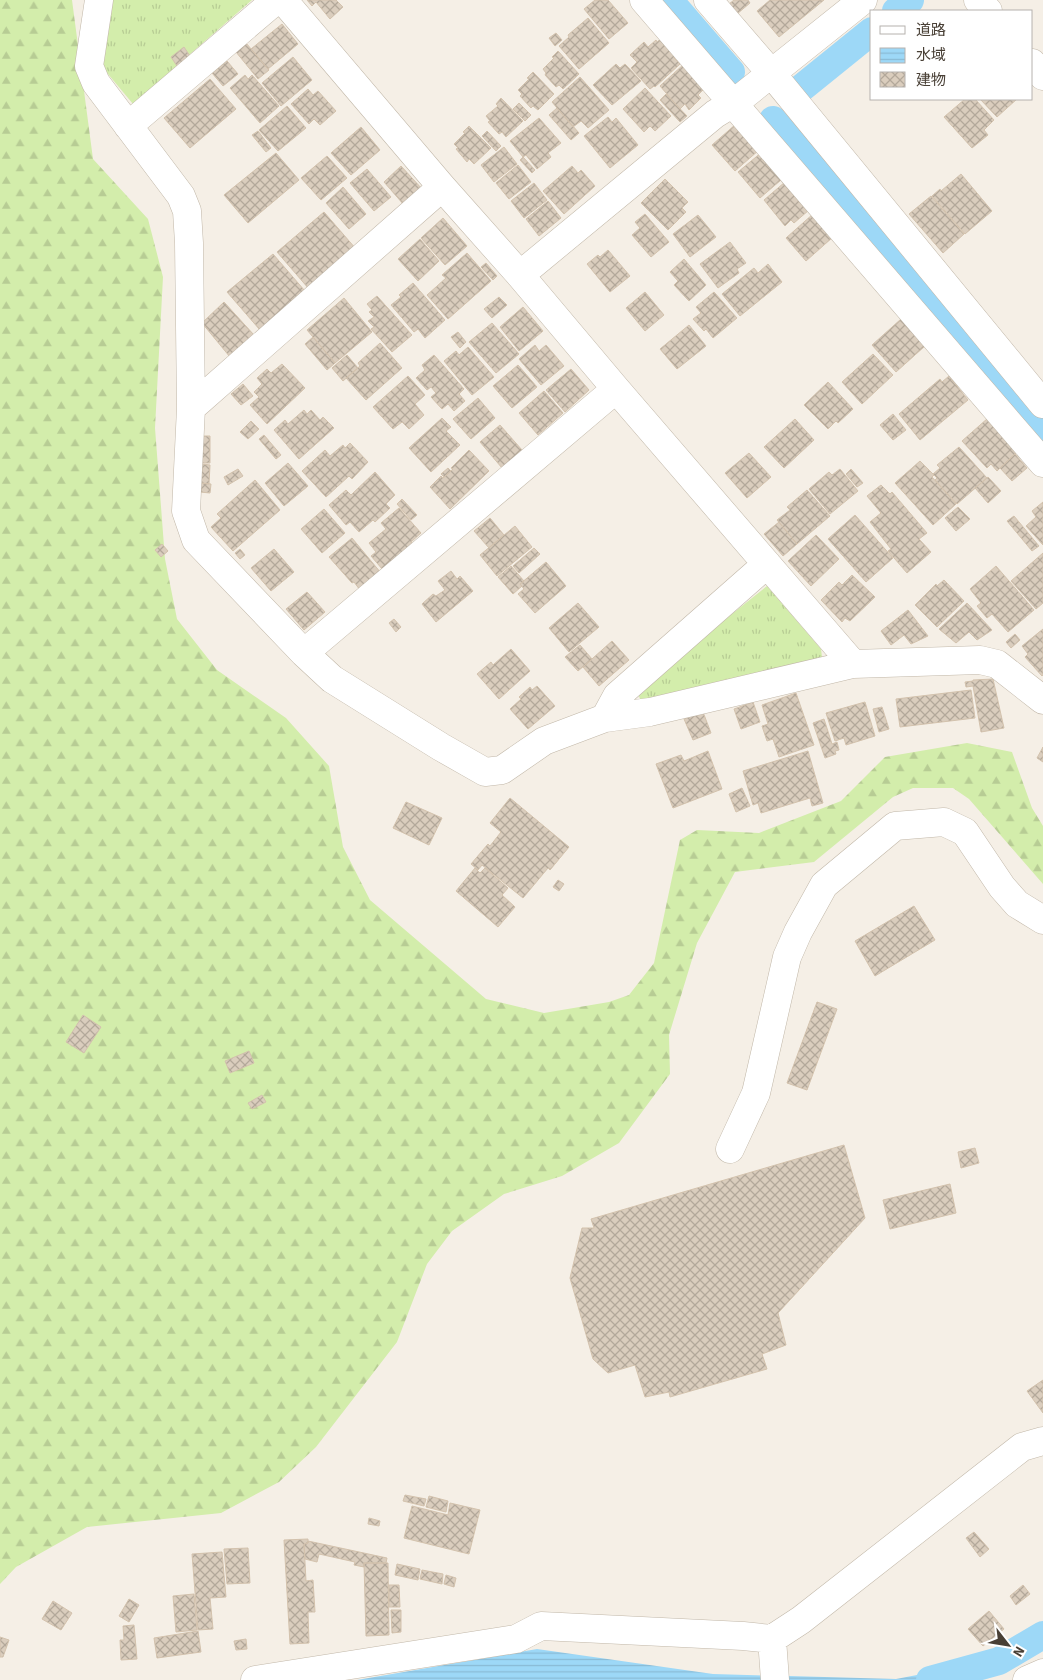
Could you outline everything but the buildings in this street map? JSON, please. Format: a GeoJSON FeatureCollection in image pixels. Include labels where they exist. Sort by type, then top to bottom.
{"type":"FeatureCollection","features":[{"type":"Feature","properties":{"kind":"street"},"geometry":{"type":"LineString","coordinates":[[99,0],[89,66],[96,83],[181,196],[187,212],[191,408],[186,511],[196,540],[304,653],[332,679],[485,772],[502,770],[544,741],[605,718],[650,712],[853,664],[980,660],[997,664],[1043,700]]}},
{"type":"Feature","properties":{"kind":"street"},"geometry":{"type":"LineString","coordinates":[[128,126],[276,0]]}},
{"type":"Feature","properties":{"kind":"street"},"geometry":{"type":"LineString","coordinates":[[283,0],[853,664]]}},
{"type":"Feature","properties":{"kind":"street"},"geometry":{"type":"LineString","coordinates":[[644,0],[735,102],[1043,463]]}},
{"type":"Feature","properties":{"kind":"street"},"geometry":{"type":"LineString","coordinates":[[708,0],[765,77],[1043,404]]}},
{"type":"Feature","properties":{"kind":"street"},"geometry":{"type":"LineString","coordinates":[[520,275],[715,114],[735,102],[863,0]]}},
{"type":"Feature","properties":{"kind":"street"},"geometry":{"type":"LineString","coordinates":[[978,0],[987,10]]}},
{"type":"Feature","properties":{"kind":"street"},"geometry":{"type":"LineString","coordinates":[[1033,64],[1043,76]]}},
{"type":"Feature","properties":{"kind":"street"},"geometry":{"type":"LineString","coordinates":[[191,408],[442,187]]}},
{"type":"Feature","properties":{"kind":"street"},"geometry":{"type":"LineString","coordinates":[[304,653],[616,389]]}},
{"type":"Feature","properties":{"kind":"street"},"geometry":{"type":"LineString","coordinates":[[605,718],[617,696],[767,564]]}},
{"type":"Feature","properties":{"kind":"street"},"geometry":{"type":"LineString","coordinates":[[730,1149],[756,1093],[787,957],[798,932],[824,885],[895,826],[944,822],[965,832],[1017,904],[1043,920]]}},
{"type":"Feature","properties":{"kind":"street"},"geometry":{"type":"LineString","coordinates":[[255,1680],[516,1639],[541,1626],[772,1639],[802,1620],[1022,1447],[1043,1441]]}},
{"type":"Feature","properties":{"kind":"street"},"geometry":{"type":"LineString","coordinates":[[772,1639],[775,1675]]}},
{"type":"Feature","properties":{"kind":"street"},"geometry":{"type":"LineString","coordinates":[[1027,1680],[1043,1673]]}},
{"type":"Feature","properties":{"kind":"green space"},"geometry":{"type":"Polygon","coordinates":[[[0,0],[72,0],[93,159],[148,219],[163,277],[155,428],[165,559],[177,619],[217,670],[286,718],[329,766],[343,847],[370,900],[486,999],[544,1013],[609,1002],[629,995],[654,963],[680,840],[697,830],[759,833],[841,801],[885,757],[967,743],[1012,752],[1032,808],[1043,826],[1043,884],[969,799],[953,788],[913,788],[893,797],[814,862],[735,872],[697,943],[669,1035],[670,1074],[619,1143],[562,1176],[504,1194],[452,1231],[427,1264],[397,1342],[316,1447],[279,1482],[221,1513],[87,1527],[16,1567],[0,1584],[0,0]]]}},
{"type":"Feature","properties":{"kind":"green space"},"geometry":{"type":"Polygon","coordinates":[[[113,0],[252,0],[133,104],[103,68],[113,0]]]}},
{"type":"Feature","properties":{"kind":"green space"},"geometry":{"type":"Polygon","coordinates":[[[767,586],[821,649],[822,657],[818,664],[643,705],[636,690],[767,586]]]}},
{"type":"Feature","properties":{"kind":"water"},"geometry":{"type":"Polygon","coordinates":[[[537,1649],[713,1674],[896,1679],[959,1667],[960,1680],[357,1680],[537,1649]]]}},
{"type":"Feature","properties":{"kind":"waterway"},"geometry":{"type":"LineString","coordinates":[[669,0],[731,72]]}},
{"type":"Feature","properties":{"kind":"waterway"},"geometry":{"type":"LineString","coordinates":[[897,10],[910,0]]}},
{"type":"Feature","properties":{"kind":"waterway"},"geometry":{"type":"LineString","coordinates":[[799,90],[870,33]]}},
{"type":"Feature","properties":{"kind":"waterway"},"geometry":{"type":"LineString","coordinates":[[773,120],[1043,437]]}},
{"type":"Feature","properties":{"kind":"waterway"},"geometry":{"type":"LineString","coordinates":[[930,1680],[999,1661],[1043,1635]]}}]}
